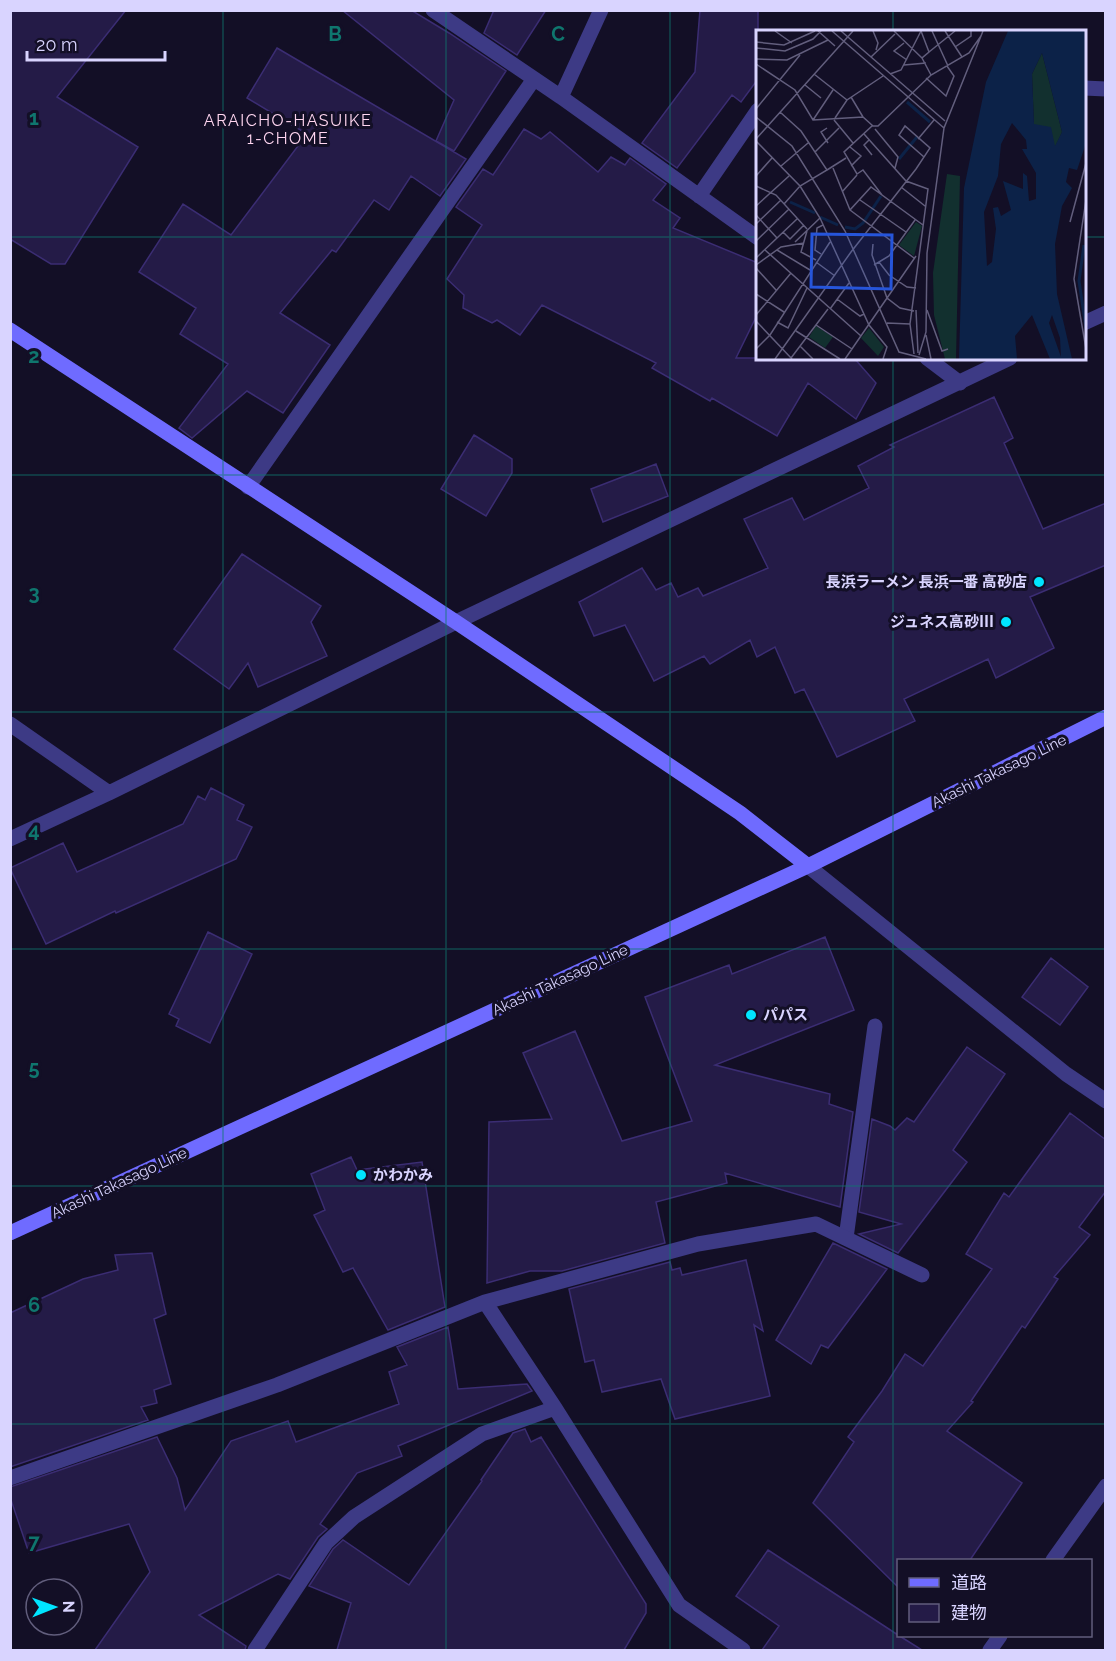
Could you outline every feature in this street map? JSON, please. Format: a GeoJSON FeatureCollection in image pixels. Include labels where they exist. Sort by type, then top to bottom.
{"type":"FeatureCollection","features":[{"type":"Feature","properties":{"kind":"main road"},"geometry":{"type":"LineString","coordinates":[[10,330],[456,622],[740,813],[808,866]]}},
{"type":"Feature","properties":{"kind":"main road","name":"Akashi Takasago Line"},"geometry":{"type":"LineString","coordinates":[[10,1233],[808,866],[1106,717]]}},
{"type":"Feature","properties":{"kind":"street"},"geometry":{"type":"LineString","coordinates":[[433,10],[561,97],[756,237]]}},
{"type":"Feature","properties":{"kind":"street"},"geometry":{"type":"LineString","coordinates":[[561,97],[601,10]]}},
{"type":"Feature","properties":{"kind":"street"},"geometry":{"type":"LineString","coordinates":[[248,487],[534,79]]}},
{"type":"Feature","properties":{"kind":"street"},"geometry":{"type":"LineString","coordinates":[[1086,88],[1106,89]]}},
{"type":"Feature","properties":{"kind":"street"},"geometry":{"type":"LineString","coordinates":[[699,196],[756,113]]}},
{"type":"Feature","properties":{"kind":"street"},"geometry":{"type":"LineString","coordinates":[[1086,322],[1106,313]]}},
{"type":"Feature","properties":{"kind":"street"},"geometry":{"type":"LineString","coordinates":[[930,360],[960,383]]}},
{"type":"Feature","properties":{"kind":"street"},"geometry":{"type":"LineString","coordinates":[[10,839],[109,793],[456,622],[1006,360]]}},
{"type":"Feature","properties":{"kind":"street"},"geometry":{"type":"LineString","coordinates":[[10,724],[109,793]]}},
{"type":"Feature","properties":{"kind":"street"},"geometry":{"type":"LineString","coordinates":[[808,866],[1057,1067],[1106,1101]]}},
{"type":"Feature","properties":{"kind":"street"},"geometry":{"type":"LineString","coordinates":[[846,1238],[875,1026]]}},
{"type":"Feature","properties":{"kind":"street"},"geometry":{"type":"LineString","coordinates":[[10,1478],[277,1385],[485,1302],[698,1244],[816,1224],[922,1275]]}},
{"type":"Feature","properties":{"kind":"street"},"geometry":{"type":"LineString","coordinates":[[485,1302],[679,1605],[743,1650]]}},
{"type":"Feature","properties":{"kind":"street"},"geometry":{"type":"LineString","coordinates":[[255,1650],[326,1544],[354,1516],[482,1434],[555,1408]]}},
{"type":"Feature","properties":{"kind":"street"},"geometry":{"type":"LineString","coordinates":[[1054,1559],[1106,1486]]}},
{"type":"Feature","properties":{"kind":"street"},"geometry":{"type":"LineString","coordinates":[[990,1650],[999,1637]]}},
{"type":"Feature","properties":{"kind":"building"},"geometry":{"type":"Polygon","coordinates":[[[10,10],[126,10],[57,97],[138,147],[65,264],[51,264],[10,239],[10,10]]]}},
{"type":"Feature","properties":{"kind":"building"},"geometry":{"type":"Polygon","coordinates":[[[342,10],[411,10],[506,71],[454,151],[436,141],[454,100],[342,10]]]}},
{"type":"Feature","properties":{"kind":"building"},"geometry":{"type":"Polygon","coordinates":[[[494,10],[546,10],[517,55],[484,33],[494,10]]]}},
{"type":"Feature","properties":{"kind":"building"},"geometry":{"type":"Polygon","coordinates":[[[700,10],[758,10],[756,82],[741,102],[732,95],[677,168],[642,143],[695,72],[700,10]]]}},
{"type":"Feature","properties":{"kind":"building"},"geometry":{"type":"Polygon","coordinates":[[[277,48],[466,159],[440,196],[411,176],[389,210],[374,200],[336,252],[332,250],[280,313],[330,345],[283,413],[247,391],[192,438],[179,428],[228,364],[180,334],[196,308],[139,272],[183,204],[231,235],[307,134],[247,98],[277,48]]]}},
{"type":"Feature","properties":{"kind":"building"},"geometry":{"type":"Polygon","coordinates":[[[524,129],[541,139],[550,132],[598,172],[611,157],[625,165],[630,158],[666,184],[653,200],[680,218],[673,228],[756,262],[756,317],[736,358],[856,360],[876,383],[856,419],[808,383],[777,436],[712,398],[710,401],[652,368],[656,363],[542,305],[520,335],[497,320],[492,323],[463,308],[464,295],[447,279],[482,225],[456,207],[483,169],[493,175],[524,129]]]}},
{"type":"Feature","properties":{"kind":"building"},"geometry":{"type":"Polygon","coordinates":[[[994,397],[1013,438],[1004,443],[1043,529],[1106,503],[1106,565],[1030,597],[1054,648],[996,678],[988,659],[904,699],[915,721],[837,757],[804,689],[795,693],[775,647],[757,657],[750,640],[710,664],[704,656],[654,681],[625,625],[594,636],[579,602],[642,568],[656,590],[671,583],[678,597],[698,588],[703,596],[768,568],[744,519],[792,498],[804,520],[869,488],[858,466],[894,447],[890,445],[994,397]]]}},
{"type":"Feature","properties":{"kind":"building"},"geometry":{"type":"Polygon","coordinates":[[[474,435],[512,459],[512,473],[486,516],[441,489],[474,435]]]}},
{"type":"Feature","properties":{"kind":"building"},"geometry":{"type":"Polygon","coordinates":[[[656,464],[668,496],[603,522],[591,489],[656,464]]]}},
{"type":"Feature","properties":{"kind":"building"},"geometry":{"type":"Polygon","coordinates":[[[242,554],[321,606],[311,622],[327,656],[258,687],[248,663],[229,689],[174,649],[242,554]]]}},
{"type":"Feature","properties":{"kind":"building"},"geometry":{"type":"Polygon","coordinates":[[[211,788],[244,805],[237,820],[252,827],[236,859],[116,913],[115,911],[46,944],[10,868],[63,843],[77,872],[183,824],[198,796],[205,800],[211,788]]]}},
{"type":"Feature","properties":{"kind":"building"},"geometry":{"type":"Polygon","coordinates":[[[208,932],[252,954],[210,1043],[176,1026],[179,1019],[169,1014],[208,932]]]}},
{"type":"Feature","properties":{"kind":"building"},"geometry":{"type":"Polygon","coordinates":[[[825,937],[854,1010],[715,1065],[830,1094],[829,1104],[853,1112],[840,1207],[725,1173],[727,1183],[656,1202],[665,1243],[562,1271],[530,1271],[487,1283],[489,1122],[552,1119],[523,1053],[575,1031],[622,1141],[692,1121],[645,997],[729,965],[732,974],[825,937]]]}},
{"type":"Feature","properties":{"kind":"building"},"geometry":{"type":"Polygon","coordinates":[[[1051,958],[1088,987],[1060,1025],[1022,997],[1051,958]]]}},
{"type":"Feature","properties":{"kind":"building"},"geometry":{"type":"Polygon","coordinates":[[[967,1047],[1005,1074],[953,1150],[967,1162],[898,1253],[859,1234],[901,1224],[859,1212],[872,1119],[895,1130],[907,1118],[914,1122],[967,1047]]]}},
{"type":"Feature","properties":{"kind":"building"},"geometry":{"type":"Polygon","coordinates":[[[1070,1113],[1106,1140],[1106,1191],[1079,1227],[1090,1235],[1054,1277],[1058,1279],[1025,1328],[1022,1326],[971,1401],[973,1402],[947,1431],[1022,1483],[971,1559],[897,1559],[897,1586],[813,1503],[854,1442],[848,1437],[882,1391],[905,1354],[923,1366],[992,1269],[966,1254],[1004,1193],[1009,1197],[1070,1113]]]}},
{"type":"Feature","properties":{"kind":"building"},"geometry":{"type":"Polygon","coordinates":[[[351,1157],[357,1170],[422,1162],[445,1307],[388,1330],[353,1268],[343,1272],[314,1215],[325,1210],[311,1174],[351,1157]]]}},
{"type":"Feature","properties":{"kind":"building"},"geometry":{"type":"Polygon","coordinates":[[[833,1243],[887,1269],[828,1348],[821,1345],[811,1364],[776,1340],[833,1243]]]}},
{"type":"Feature","properties":{"kind":"building"},"geometry":{"type":"Polygon","coordinates":[[[152,1253],[166,1314],[154,1319],[171,1384],[154,1390],[157,1403],[141,1407],[148,1420],[10,1467],[10,1313],[83,1279],[118,1270],[115,1255],[152,1253]]]}},
{"type":"Feature","properties":{"kind":"building"},"geometry":{"type":"Polygon","coordinates":[[[746,1260],[763,1331],[754,1325],[770,1396],[675,1419],[661,1379],[602,1392],[594,1360],[585,1362],[569,1289],[670,1262],[672,1270],[680,1268],[682,1275],[746,1260]]]}},
{"type":"Feature","properties":{"kind":"building"},"geometry":{"type":"Polygon","coordinates":[[[448,1327],[458,1389],[527,1384],[532,1391],[398,1446],[402,1456],[357,1473],[320,1524],[327,1529],[318,1537],[290,1579],[278,1574],[199,1615],[246,1646],[245,1650],[95,1650],[150,1572],[129,1524],[29,1553],[10,1497],[10,1487],[157,1437],[177,1478],[185,1510],[231,1441],[288,1421],[296,1442],[399,1404],[389,1372],[407,1365],[397,1347],[448,1327]]]}},
{"type":"Feature","properties":{"kind":"building"},"geometry":{"type":"Polygon","coordinates":[[[525,1429],[531,1442],[541,1437],[646,1604],[646,1613],[624,1650],[337,1650],[351,1603],[309,1586],[333,1549],[343,1540],[409,1585],[513,1433],[525,1429]]]}},
{"type":"Feature","properties":{"kind":"building"},"geometry":{"type":"Polygon","coordinates":[[[768,1550],[897,1634],[897,1637],[901,1637],[922,1650],[762,1650],[779,1626],[736,1596],[768,1550]]]}},
{"type":"Feature","properties":{"kind":"place","name":"長浜ラーメン 長浜一番 高砂店"},"geometry":{"type":"Point","coordinates":[1039,582]}},
{"type":"Feature","properties":{"kind":"place","name":"ジュネス高砂Ⅲ"},"geometry":{"type":"Point","coordinates":[1006,622]}},
{"type":"Feature","properties":{"kind":"place","name":"パパス"},"geometry":{"type":"Point","coordinates":[751,1015]}},
{"type":"Feature","properties":{"kind":"place","name":"かわかみ"},"geometry":{"type":"Point","coordinates":[361,1175]}},
{"type":"Feature","properties":{"kind":"district","name":"ARAICHO-HASUIKE 1-CHOME"},"geometry":{"type":"Point","coordinates":[288,129]}}]}
